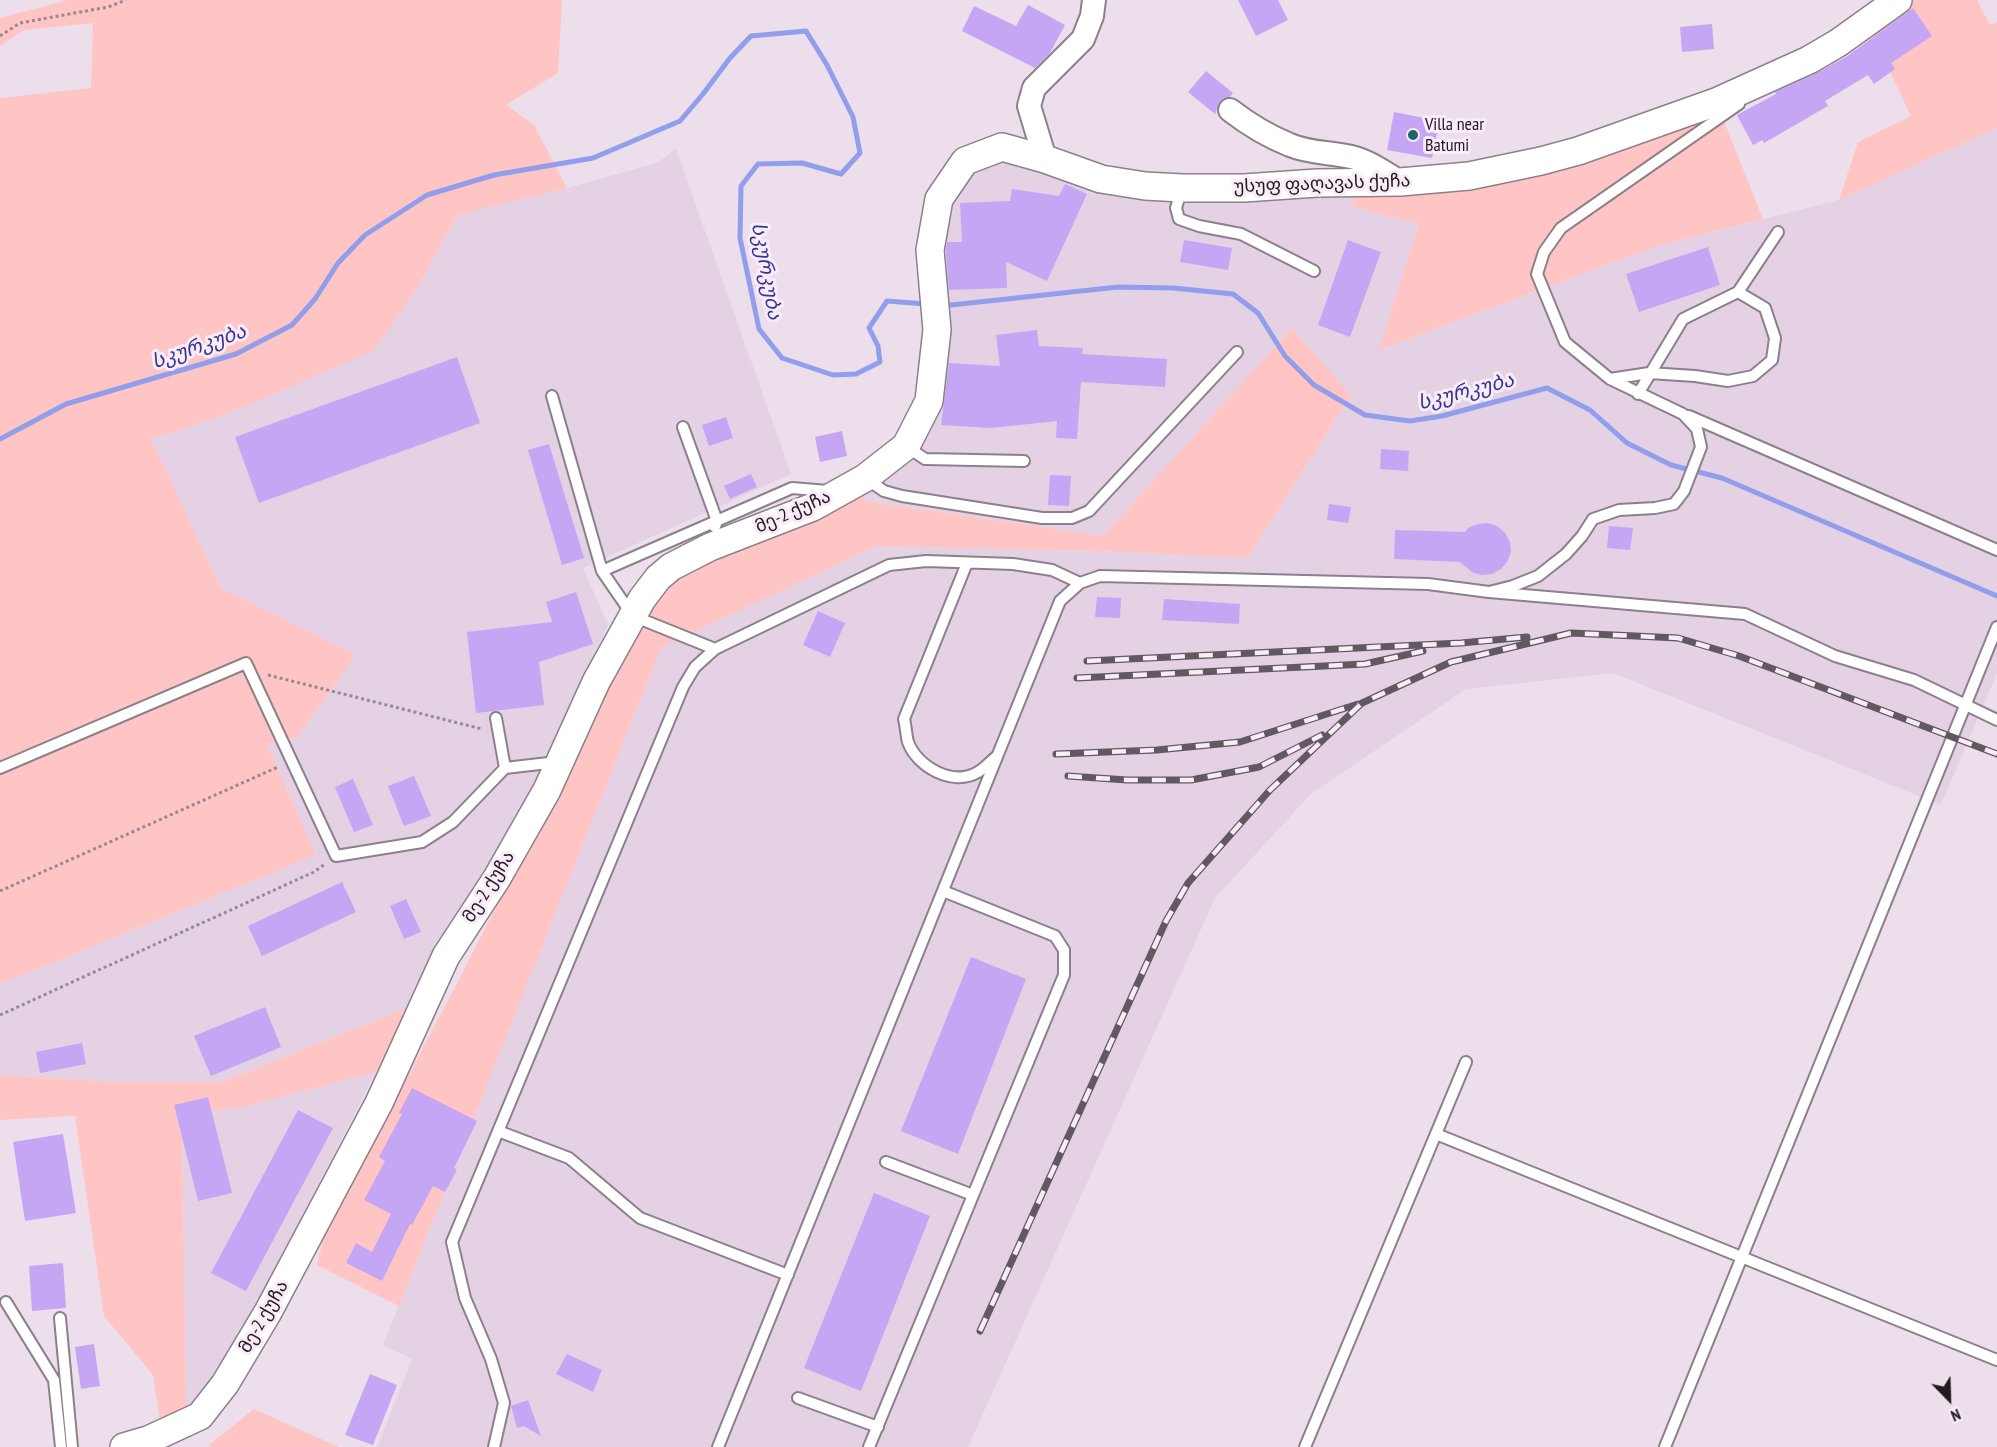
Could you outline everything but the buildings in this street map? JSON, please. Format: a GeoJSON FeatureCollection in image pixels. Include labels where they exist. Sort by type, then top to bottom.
{"type":"FeatureCollection","features":[{"type":"Feature","properties":{"kind":"street"},"geometry":{"type":"LineString","coordinates":[[1045,159],[1029,106],[1034,88],[1083,39],[1092,16],[1094,0]]}},
{"type":"Feature","properties":{"kind":"street","name":"უსუფ ფაღავას ქუჩა"},"geometry":{"type":"LineString","coordinates":[[929,401],[937,330],[930,250],[939,199],[966,161],[1002,147],[1045,159],[1101,179],[1145,186],[1182,188],[1400,182],[1469,176],[1578,151],[1699,109],[1774,77],[1838,43],[1898,0]]}},
{"type":"Feature","properties":{"kind":"street"},"geometry":{"type":"LineString","coordinates":[[1230,110],[1242,120],[1290,146],[1353,158],[1372,165],[1400,182]]}},
{"type":"Feature","properties":{"kind":"street","name":"მე-2 ქუჩა"},"geometry":{"type":"LineString","coordinates":[[124,1447],[148,1440],[200,1416],[225,1384],[268,1312],[379,1103],[446,956],[497,878],[548,790],[596,681],[633,616],[658,578],[671,567],[710,547],[813,507],[865,478],[906,446],[929,401]]}},
{"type":"Feature","properties":{"kind":"lane"},"geometry":{"type":"LineString","coordinates":[[1774,77],[1718,119],[1561,228],[1544,252],[1537,274],[1565,342],[1610,379],[1638,394],[1997,550]]}},
{"type":"Feature","properties":{"kind":"lane"},"geometry":{"type":"LineString","coordinates":[[1182,188],[1176,208],[1179,219],[1199,226],[1241,234],[1314,271]]}},
{"type":"Feature","properties":{"kind":"lane"},"geometry":{"type":"LineString","coordinates":[[1638,394],[1683,319],[1738,292],[1778,232]]}},
{"type":"Feature","properties":{"kind":"lane"},"geometry":{"type":"LineString","coordinates":[[1610,379],[1649,373],[1728,381],[1753,376],[1772,360],[1775,338],[1765,308],[1738,292]]}},
{"type":"Feature","properties":{"kind":"lane"},"geometry":{"type":"LineString","coordinates":[[865,478],[884,490],[902,496],[1042,518],[1072,519],[1089,512],[1237,352]]}},
{"type":"Feature","properties":{"kind":"lane"},"geometry":{"type":"LineString","coordinates":[[552,396],[602,571],[633,616],[715,649]]}},
{"type":"Feature","properties":{"kind":"lane"},"geometry":{"type":"LineString","coordinates":[[1488,592],[1513,586],[1538,576],[1566,554],[1593,519],[1619,510],[1655,508],[1674,504],[1684,490],[1701,447],[1697,429],[1683,414]]}},
{"type":"Feature","properties":{"kind":"lane"},"geometry":{"type":"LineString","coordinates":[[683,427],[717,521],[710,547]]}},
{"type":"Feature","properties":{"kind":"lane"},"geometry":{"type":"LineString","coordinates":[[906,446],[925,459],[1024,461]]}},
{"type":"Feature","properties":{"kind":"lane"},"geometry":{"type":"LineString","coordinates":[[602,571],[792,488],[839,492]]}},
{"type":"Feature","properties":{"kind":"lane"},"geometry":{"type":"LineString","coordinates":[[494,1447],[504,1402],[491,1359],[465,1298],[452,1242],[683,687],[695,667],[715,649],[890,565],[926,561],[1013,564],[1052,570],[1080,583]]}},
{"type":"Feature","properties":{"kind":"lane"},"geometry":{"type":"LineString","coordinates":[[967,563],[904,719],[909,743],[924,764],[945,775],[961,778],[977,773],[997,756]]}},
{"type":"Feature","properties":{"kind":"lane"},"geometry":{"type":"LineString","coordinates":[[718,1447],[1060,601],[1080,583],[1100,576],[1428,584],[1488,592],[1745,614],[1835,656],[1914,680],[1997,720]]}},
{"type":"Feature","properties":{"kind":"lane"},"geometry":{"type":"LineString","coordinates":[[1665,1447],[1997,627]]}},
{"type":"Feature","properties":{"kind":"lane"},"geometry":{"type":"LineString","coordinates":[[0,768],[246,663],[336,856],[422,842],[453,822],[505,768],[560,761]]}},
{"type":"Feature","properties":{"kind":"lane"},"geometry":{"type":"LineString","coordinates":[[496,717],[505,768]]}},
{"type":"Feature","properties":{"kind":"lane"},"geometry":{"type":"LineString","coordinates":[[870,1447],[1064,975],[1064,950],[1055,936],[943,891]]}},
{"type":"Feature","properties":{"kind":"lane"},"geometry":{"type":"LineString","coordinates":[[1305,1447],[1466,1062]]}},
{"type":"Feature","properties":{"kind":"lane"},"geometry":{"type":"LineString","coordinates":[[498,1131],[569,1158],[640,1218],[788,1275]]}},
{"type":"Feature","properties":{"kind":"lane"},"geometry":{"type":"LineString","coordinates":[[1436,1134],[1997,1360]]}},
{"type":"Feature","properties":{"kind":"lane"},"geometry":{"type":"LineString","coordinates":[[886,1162],[973,1195]]}},
{"type":"Feature","properties":{"kind":"lane"},"geometry":{"type":"LineString","coordinates":[[6,1302],[54,1380],[61,1447]]}},
{"type":"Feature","properties":{"kind":"lane"},"geometry":{"type":"LineString","coordinates":[[60,1318],[72,1447]]}},
{"type":"Feature","properties":{"kind":"lane"},"geometry":{"type":"LineString","coordinates":[[798,1398],[878,1427]]}},
{"type":"Feature","properties":{"kind":"path"},"geometry":{"type":"LineString","coordinates":[[0,36],[20,23],[108,7],[126,0]]}},
{"type":"Feature","properties":{"kind":"path"},"geometry":{"type":"LineString","coordinates":[[250,670],[499,733]]}},
{"type":"Feature","properties":{"kind":"path"},"geometry":{"type":"LineString","coordinates":[[0,891],[292,761]]}},
{"type":"Feature","properties":{"kind":"path"},"geometry":{"type":"LineString","coordinates":[[0,1015],[314,872],[336,856]]}},
{"type":"Feature","properties":{"kind":"shaded area"},"geometry":{"type":"Polygon","coordinates":[[[68,0],[562,0],[558,73],[506,105],[534,125],[567,188],[457,215],[418,287],[373,351],[239,409],[151,438],[221,588],[356,655],[296,738],[267,744],[316,855],[0,984],[0,98],[91,88],[93,23],[24,30],[0,46],[0,18],[68,0]]]}},
{"type":"Feature","properties":{"kind":"shaded area"},"geometry":{"type":"Polygon","coordinates":[[[1898,0],[1977,0],[1990,25],[1997,22],[1997,128],[1839,200],[1858,142],[1911,116],[1867,23],[1898,0]]]}},
{"type":"Feature","properties":{"kind":"shaded area"},"geometry":{"type":"Polygon","coordinates":[[[1716,102],[1763,219],[1657,246],[1379,350],[1419,224],[1353,207],[1356,182],[1433,180],[1716,102]]]}},
{"type":"Feature","properties":{"kind":"shaded area"},"geometry":{"type":"Polygon","coordinates":[[[1997,128],[1997,673],[1941,805],[1613,673],[1466,689],[1311,794],[1215,898],[968,1447],[377,1447],[412,1359],[383,1345],[662,646],[876,546],[1101,551],[1248,558],[1351,395],[1292,328],[1103,536],[864,501],[865,478],[929,401],[939,199],[1002,147],[1101,179],[1356,182],[1353,207],[1419,224],[1380,350],[1657,246],[1839,200],[1997,128]]]}},
{"type":"Feature","properties":{"kind":"shaded area"},"geometry":{"type":"Polygon","coordinates":[[[676,149],[791,474],[583,568],[608,625],[539,779],[504,843],[415,986],[409,1007],[222,1082],[116,1082],[0,1075],[0,984],[316,855],[267,744],[296,738],[356,655],[221,588],[151,438],[239,409],[418,287],[457,215],[657,163],[676,149]]]}},
{"type":"Feature","properties":{"kind":"shaded area"},"geometry":{"type":"Polygon","coordinates":[[[1292,328],[1351,395],[1248,558],[1101,551],[876,546],[685,636],[633,616],[658,578],[865,478],[864,501],[1103,536],[1292,328]]]}},
{"type":"Feature","properties":{"kind":"shaded area"},"geometry":{"type":"Polygon","coordinates":[[[641,625],[675,640],[662,646],[399,1306],[317,1265],[324,1235],[454,989],[641,625]]]}},
{"type":"Feature","properties":{"kind":"shaded area"},"geometry":{"type":"Polygon","coordinates":[[[409,1007],[376,1072],[235,1109],[182,1112],[186,1405],[206,1396],[161,1427],[153,1375],[104,1316],[75,1116],[0,1120],[0,1075],[116,1082],[222,1082],[409,1007]]]}},
{"type":"Feature","properties":{"kind":"shaded area"},"geometry":{"type":"Polygon","coordinates":[[[376,1072],[232,1352],[206,1396],[186,1406],[182,1111],[235,1109],[376,1072]]]}},
{"type":"Feature","properties":{"kind":"shaded area"},"geometry":{"type":"Polygon","coordinates":[[[254,1409],[339,1447],[209,1447],[254,1409]]]}},
{"type":"Feature","properties":{"kind":"waterway","name":"სკურკუბა"},"geometry":{"type":"LineString","coordinates":[[0,439],[66,404],[236,354],[292,325],[315,299],[338,263],[365,235],[427,195],[494,175],[593,158],[680,121],[730,58],[751,36],[806,31],[827,65],[853,117],[860,153],[841,174],[802,163],[758,164],[741,186],[740,238],[759,329],[782,358],[833,375],[856,374],[880,362],[878,346],[869,328],[887,301],[926,304]]}},
{"type":"Feature","properties":{"kind":"waterway","name":"სკურკუბა"},"geometry":{"type":"LineString","coordinates":[[942,305],[1118,287],[1173,288],[1233,294],[1258,313],[1285,356],[1314,385],[1365,415],[1410,421],[1442,416],[1547,388],[1590,410],[1627,443],[1671,465],[1722,478],[1997,596]]}},
{"type":"Feature","properties":{"kind":"railway"},"geometry":{"type":"LineString","coordinates":[[980,1331],[1166,921],[1188,883],[1270,790],[1362,703],[1451,662],[1571,633],[1678,638],[1739,656],[1997,754]]}},
{"type":"Feature","properties":{"kind":"railway"},"geometry":{"type":"LineString","coordinates":[[1087,661],[1461,643],[1527,637]]}},
{"type":"Feature","properties":{"kind":"railway"},"geometry":{"type":"LineString","coordinates":[[1077,678],[1365,664],[1423,651]]}},
{"type":"Feature","properties":{"kind":"railway"},"geometry":{"type":"LineString","coordinates":[[1056,754],[1157,750],[1240,742],[1358,704]]}},
{"type":"Feature","properties":{"kind":"railway"},"geometry":{"type":"LineString","coordinates":[[1068,776],[1127,780],[1191,780],[1259,767],[1322,735]]}},
{"type":"Feature","properties":{"kind":"place","name":"Villa near Batumi"},"geometry":{"type":"Point","coordinates":[1413,135]}}]}
